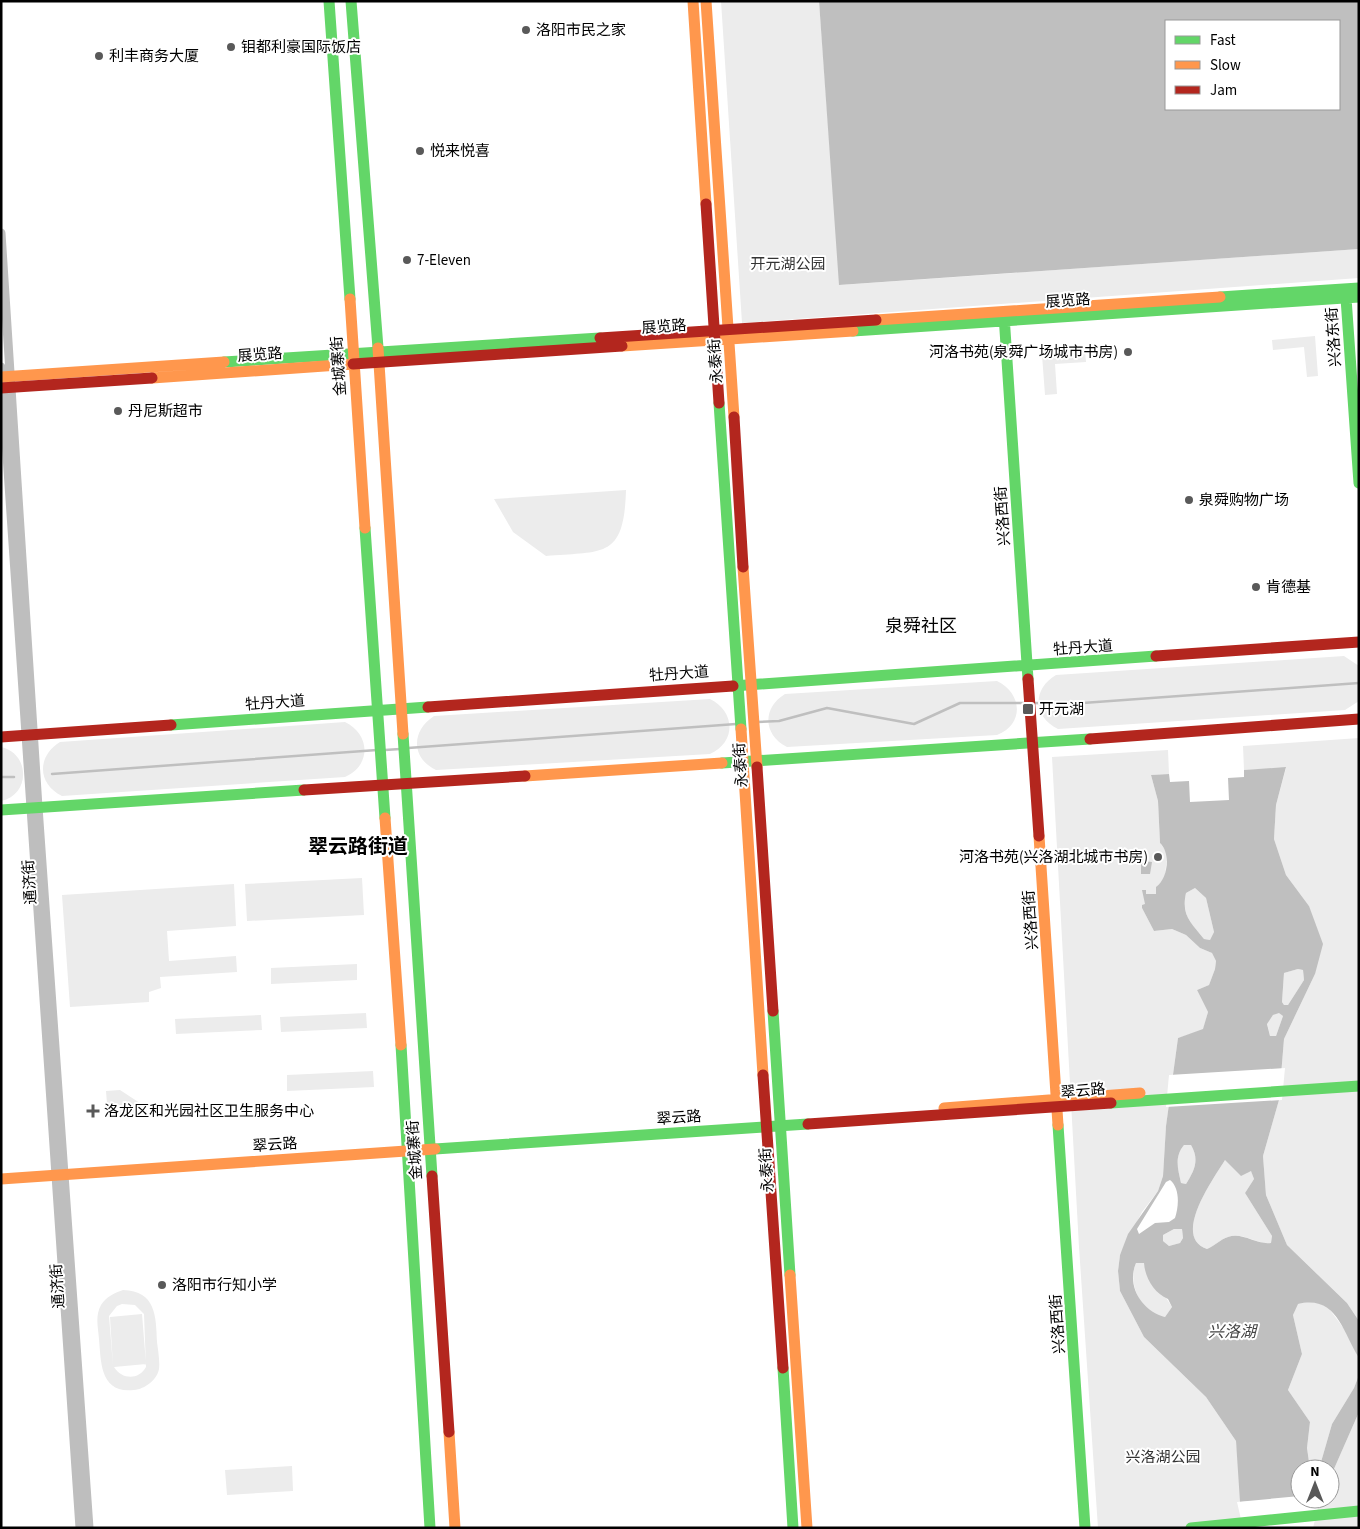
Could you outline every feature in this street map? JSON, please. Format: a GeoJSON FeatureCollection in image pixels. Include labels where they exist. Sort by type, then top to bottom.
{"type":"FeatureCollection","features":[{"type":"Feature","properties":{"kind":"main road","name":"金城寨街"},"geometry":{"type":"LineString","coordinates":[[329,1],[377,728],[408,1148],[430,1528]]}},
{"type":"Feature","properties":{"kind":"main road"},"geometry":{"type":"LineString","coordinates":[[351,1],[402,709]]}},
{"type":"Feature","properties":{"kind":"main road","name":"永泰街"},"geometry":{"type":"LineString","coordinates":[[693,1],[793,1528]]}},
{"type":"Feature","properties":{"kind":"main road","name":"永泰街"},"geometry":{"type":"LineString","coordinates":[[706,1],[807,1528]]}},
{"type":"Feature","properties":{"kind":"main road","name":"展览路"},"geometry":{"type":"LineString","coordinates":[[5,382],[729,333],[1353,294]]}},
{"type":"Feature","properties":{"kind":"main road","name":"兴洛东街"},"geometry":{"type":"LineString","coordinates":[[1353,294],[1359,387]]}},
{"type":"Feature","properties":{"kind":"main road","name":"兴洛东街"},"geometry":{"type":"LineString","coordinates":[[1353,294],[1359,483]]}},
{"type":"Feature","properties":{"kind":"main road","name":"兴洛西街"},"geometry":{"type":"LineString","coordinates":[[1001,316],[1086,1528]]}},
{"type":"Feature","properties":{"kind":"main road","name":"牡丹大道"},"geometry":{"type":"LineString","coordinates":[[1,737],[737,685],[1026,667],[1359,642]]}},
{"type":"Feature","properties":{"kind":"main road","name":"金城寨街"},"geometry":{"type":"LineString","coordinates":[[402,709],[455,1528]]}},
{"type":"Feature","properties":{"kind":"main road"},"geometry":{"type":"LineString","coordinates":[[1,810],[742,760],[1030,743],[1359,719]]}},
{"type":"Feature","properties":{"kind":"main road","name":"翠云路"},"geometry":{"type":"LineString","coordinates":[[1,1172],[59,1171],[1056,1104],[1304,1085],[1359,1078]]}},
{"type":"Feature","properties":{"kind":"main road","name":"翠云路"},"geometry":{"type":"LineString","coordinates":[[1304,1085],[1359,1086]]}},
{"type":"Feature","properties":{"kind":"main road","name":"兴洛西街"},"geometry":{"type":"LineString","coordinates":[[1056,1104],[1079,1528]]}},
{"type":"Feature","properties":{"kind":"main road","name":"翠云路"},"geometry":{"type":"LineString","coordinates":[[1,1179],[59,1171]]}},
{"type":"Feature","properties":{"kind":"main road"},"geometry":{"type":"LineString","coordinates":[[1196,1527],[1359,1511]]}},
{"type":"Feature","properties":{"kind":"street","name":"通济街"},"geometry":{"type":"LineString","coordinates":[[1,233],[5,382],[31,735],[80,1528]]}},
{"type":"Feature","properties":{"kind":"street","name":"通济街"},"geometry":{"type":"LineString","coordinates":[[1,367],[5,382]]}},
{"type":"Feature","properties":{"kind":"street","name":"通济街"},"geometry":{"type":"LineString","coordinates":[[59,1171],[89,1528]]}},
{"type":"Feature","properties":{"kind":"green space","name":"开元湖公园"},"geometry":{"type":"Polygon","coordinates":[[[721,1],[819,1],[840,285],[1359,249],[1359,278],[742,323],[721,1]]]}},
{"type":"Feature","properties":{"kind":"green space"},"geometry":{"type":"Polygon","coordinates":[[[1315,336],[1318,376],[1307,377],[1304,347],[1273,350],[1272,340],[1315,336]]]}},
{"type":"Feature","properties":{"kind":"green space"},"geometry":{"type":"Polygon","coordinates":[[[1085,351],[1086,362],[1055,364],[1057,394],[1045,395],[1042,355],[1085,351]]]}},
{"type":"Feature","properties":{"kind":"green space"},"geometry":{"type":"Polygon","coordinates":[[[626,490],[621,529],[615,540],[607,547],[583,553],[546,556],[513,532],[494,499],[626,490]]]}},
{"type":"Feature","properties":{"kind":"green space"},"geometry":{"type":"Polygon","coordinates":[[[1344,656],[1359,666],[1359,701],[1345,710],[1058,729],[1050,724],[1040,710],[1039,695],[1048,681],[1056,675],[1344,656]]]}},
{"type":"Feature","properties":{"kind":"green space"},"geometry":{"type":"Polygon","coordinates":[[[997,681],[1011,693],[1017,708],[1012,724],[997,735],[787,747],[773,736],[768,721],[772,706],[785,694],[997,681]]]}},
{"type":"Feature","properties":{"kind":"green space"},"geometry":{"type":"Polygon","coordinates":[[[710,699],[724,711],[730,726],[725,742],[719,749],[710,754],[436,770],[422,759],[418,752],[417,744],[421,729],[434,716],[710,699]]]}},
{"type":"Feature","properties":{"kind":"green space"},"geometry":{"type":"Polygon","coordinates":[[[345,722],[359,734],[364,750],[360,765],[354,772],[345,777],[62,796],[54,791],[44,777],[44,762],[47,755],[60,742],[345,722]]]}},
{"type":"Feature","properties":{"kind":"green space"},"geometry":{"type":"Polygon","coordinates":[[[1359,738],[1359,1321],[1347,1303],[1287,1245],[1266,1195],[1263,1156],[1279,1100],[1284,1039],[1315,974],[1309,906],[1286,875],[1274,839],[1276,805],[1286,768],[1244,770],[1243,746],[1359,738]]]}},
{"type":"Feature","properties":{"kind":"green space"},"geometry":{"type":"Polygon","coordinates":[[[1,747],[11,751],[17,757],[22,765],[23,774],[22,783],[18,791],[11,797],[1,801],[1,747]]]}},
{"type":"Feature","properties":{"kind":"green space","name":"兴洛湖公园"},"geometry":{"type":"Polygon","coordinates":[[[1168,750],[1169,774],[1151,775],[1158,801],[1160,843],[1167,852],[1165,878],[1156,894],[1145,894],[1145,905],[1142,908],[1154,931],[1172,929],[1186,935],[1200,948],[1212,953],[1216,961],[1209,985],[1197,990],[1208,1012],[1203,1030],[1178,1038],[1166,1126],[1163,1176],[1158,1191],[1142,1212],[1120,1255],[1118,1271],[1120,1291],[1144,1337],[1206,1397],[1236,1441],[1245,1528],[1098,1528],[1079,1247],[1052,757],[1168,750]]]}},
{"type":"Feature","properties":{"kind":"green space"},"geometry":{"type":"Polygon","coordinates":[[[362,878],[364,915],[247,921],[245,884],[362,878]]]}},
{"type":"Feature","properties":{"kind":"green space"},"geometry":{"type":"Polygon","coordinates":[[[234,884],[236,926],[167,931],[169,961],[236,956],[237,972],[160,977],[161,988],[149,992],[149,1002],[70,1007],[62,895],[234,884]]]}},
{"type":"Feature","properties":{"kind":"green space"},"geometry":{"type":"Polygon","coordinates":[[[1195,888],[1206,898],[1214,932],[1210,940],[1204,939],[1191,923],[1186,913],[1186,893],[1195,888]]]}},
{"type":"Feature","properties":{"kind":"green space"},"geometry":{"type":"Polygon","coordinates":[[[357,964],[357,980],[271,984],[271,968],[357,964]]]}},
{"type":"Feature","properties":{"kind":"green space"},"geometry":{"type":"Polygon","coordinates":[[[1298,969],[1303,970],[1304,980],[1288,1005],[1284,1005],[1282,1002],[1284,973],[1298,969]]]}},
{"type":"Feature","properties":{"kind":"green space"},"geometry":{"type":"Polygon","coordinates":[[[1279,1012],[1283,1016],[1276,1036],[1270,1036],[1267,1023],[1273,1015],[1279,1012]]]}},
{"type":"Feature","properties":{"kind":"green space"},"geometry":{"type":"Polygon","coordinates":[[[366,1013],[367,1028],[281,1032],[280,1017],[366,1013]]]}},
{"type":"Feature","properties":{"kind":"green space"},"geometry":{"type":"Polygon","coordinates":[[[261,1015],[262,1030],[176,1034],[175,1019],[261,1015]]]}},
{"type":"Feature","properties":{"kind":"green space"},"geometry":{"type":"Polygon","coordinates":[[[373,1071],[374,1087],[287,1091],[287,1075],[373,1071]]]}},
{"type":"Feature","properties":{"kind":"green space"},"geometry":{"type":"Polygon","coordinates":[[[120,1090],[146,1107],[147,1114],[108,1116],[106,1091],[120,1090]]]}},
{"type":"Feature","properties":{"kind":"green space"},"geometry":{"type":"Polygon","coordinates":[[[1184,1145],[1191,1145],[1195,1156],[1195,1165],[1186,1184],[1181,1183],[1178,1163],[1179,1154],[1184,1145]]]}},
{"type":"Feature","properties":{"kind":"green space"},"geometry":{"type":"Polygon","coordinates":[[[1225,1160],[1251,1170],[1254,1179],[1245,1193],[1272,1236],[1271,1244],[1239,1236],[1225,1238],[1207,1249],[1197,1242],[1193,1233],[1198,1207],[1225,1160]]]}},
{"type":"Feature","properties":{"kind":"green space"},"geometry":{"type":"Polygon","coordinates":[[[1174,1229],[1182,1229],[1183,1238],[1180,1243],[1169,1246],[1163,1241],[1163,1235],[1174,1229]]]}},
{"type":"Feature","properties":{"kind":"green space"},"geometry":{"type":"Polygon","coordinates":[[[1136,1263],[1144,1263],[1172,1307],[1165,1317],[1150,1312],[1141,1302],[1135,1289],[1133,1276],[1136,1263]]]}},
{"type":"Feature","properties":{"kind":"green space"},"geometry":{"type":"Polygon","coordinates":[[[123,1290],[134,1291],[148,1300],[155,1314],[156,1323],[158,1373],[150,1383],[134,1390],[123,1390],[114,1387],[104,1375],[97,1322],[99,1309],[105,1300],[123,1290]],[[122,1304],[117,1306],[109,1316],[113,1366],[110,1317],[142,1314],[146,1361],[144,1314],[135,1305],[122,1304]],[[146,1364],[114,1367],[121,1374],[130,1377],[139,1374],[146,1367],[146,1364]]]}},
{"type":"Feature","properties":{"kind":"green space"},"geometry":{"type":"Polygon","coordinates":[[[1312,1301],[1327,1306],[1345,1330],[1359,1358],[1359,1375],[1354,1388],[1332,1424],[1322,1459],[1309,1459],[1307,1448],[1310,1422],[1288,1390],[1302,1354],[1293,1315],[1297,1304],[1312,1301]]]}},
{"type":"Feature","properties":{"kind":"green space"},"geometry":{"type":"Polygon","coordinates":[[[1359,1412],[1359,1528],[1310,1528],[1315,1509],[1340,1509],[1340,1459],[1338,1459],[1359,1412]]]}},
{"type":"Feature","properties":{"kind":"green space"},"geometry":{"type":"Polygon","coordinates":[[[292,1466],[293,1491],[227,1495],[225,1470],[292,1466]]]}},
{"type":"Feature","properties":{"kind":"water"},"geometry":{"type":"Polygon","coordinates":[[[819,1],[1359,1],[1359,249],[839,285],[819,1]]]}},
{"type":"Feature","properties":{"kind":"water","name":"兴洛湖"},"geometry":{"type":"Polygon","coordinates":[[[1286,767],[1276,805],[1274,839],[1286,875],[1309,906],[1323,944],[1315,974],[1284,1039],[1279,1100],[1263,1156],[1266,1195],[1287,1245],[1347,1303],[1359,1321],[1359,1358],[1343,1327],[1330,1310],[1322,1305],[1311,1303],[1298,1304],[1293,1315],[1302,1354],[1288,1390],[1310,1422],[1307,1448],[1309,1459],[1290,1459],[1290,1500],[1240,1502],[1236,1441],[1206,1397],[1144,1337],[1120,1291],[1118,1271],[1120,1255],[1128,1234],[1158,1191],[1163,1176],[1166,1126],[1178,1038],[1203,1029],[1208,1012],[1197,990],[1209,985],[1216,961],[1212,953],[1200,948],[1186,935],[1172,929],[1154,931],[1142,908],[1142,905],[1145,904],[1142,890],[1146,890],[1146,894],[1156,894],[1156,887],[1163,878],[1167,866],[1166,853],[1160,843],[1158,801],[1151,775],[1169,774],[1170,782],[1189,781],[1190,802],[1229,800],[1228,778],[1244,777],[1244,770],[1286,767]],[[1195,888],[1186,893],[1185,908],[1188,918],[1204,939],[1210,940],[1214,932],[1206,898],[1195,888]],[[1298,969],[1284,973],[1282,1002],[1284,1005],[1288,1005],[1304,980],[1303,970],[1298,969]],[[1279,1013],[1273,1015],[1267,1024],[1270,1036],[1276,1036],[1283,1016],[1279,1013]],[[1184,1145],[1178,1159],[1179,1173],[1181,1183],[1186,1184],[1195,1165],[1195,1156],[1191,1145],[1184,1145]],[[1225,1160],[1198,1207],[1193,1233],[1197,1242],[1207,1249],[1225,1238],[1234,1236],[1271,1243],[1272,1236],[1245,1193],[1254,1179],[1251,1171],[1241,1176],[1225,1160]],[[1170,1180],[1166,1182],[1137,1229],[1139,1234],[1155,1223],[1169,1222],[1175,1218],[1178,1197],[1176,1188],[1170,1180]],[[1174,1229],[1163,1235],[1163,1241],[1169,1246],[1180,1243],[1183,1238],[1182,1229],[1174,1229]],[[1136,1263],[1133,1280],[1138,1296],[1149,1309],[1165,1317],[1172,1307],[1168,1299],[1158,1293],[1151,1284],[1146,1274],[1144,1263],[1136,1263]]]}},
{"type":"Feature","properties":{"kind":"water"},"geometry":{"type":"Polygon","coordinates":[[[1144,861],[1152,862],[1150,874],[1141,874],[1141,863],[1144,863],[1144,861]]]}},
{"type":"Feature","properties":{"kind":"water"},"geometry":{"type":"Polygon","coordinates":[[[1359,1375],[1359,1412],[1338,1459],[1322,1459],[1332,1424],[1354,1388],[1359,1375]]]}},
{"type":"Feature","properties":{"kind":"pier"},"geometry":{"type":"Polygon","coordinates":[[[1285,1068],[1282,1100],[1166,1107],[1169,1075],[1285,1068]]]}},
{"type":"Feature","properties":{"kind":"pier"},"geometry":{"type":"Polygon","coordinates":[[[1290,1497],[1290,1509],[1318,1509],[1313,1528],[1243,1528],[1237,1502],[1290,1497]]]}},
{"type":"Feature","properties":{"kind":"waterway"},"geometry":{"type":"LineString","coordinates":[[1034,703],[1069,704],[1359,683]]}},
{"type":"Feature","properties":{"kind":"waterway"},"geometry":{"type":"LineString","coordinates":[[757,722],[779,721],[827,708],[914,724],[960,703],[1026,703]]}},
{"type":"Feature","properties":{"kind":"waterway"},"geometry":{"type":"LineString","coordinates":[[408,748],[736,724]]}},
{"type":"Feature","properties":{"kind":"waterway"},"geometry":{"type":"LineString","coordinates":[[385,750],[400,749]]}},
{"type":"Feature","properties":{"kind":"waterway"},"geometry":{"type":"LineString","coordinates":[[52,774],[377,750]]}},
{"type":"Feature","properties":{"kind":"waterway"},"geometry":{"type":"LineString","coordinates":[[1,777],[14,777]]}},
{"type":"Feature","properties":{"kind":"traffic: fast"},"geometry":{"type":"LineString","coordinates":[[329,1],[350,299]]}},
{"type":"Feature","properties":{"kind":"traffic: fast"},"geometry":{"type":"LineString","coordinates":[[351,1],[378,348]]}},
{"type":"Feature","properties":{"kind":"traffic: fast"},"geometry":{"type":"LineString","coordinates":[[1220,297],[1359,288]]}},
{"type":"Feature","properties":{"kind":"traffic: fast"},"geometry":{"type":"LineString","coordinates":[[1348,291],[1346,298],[1359,483]]}},
{"type":"Feature","properties":{"kind":"traffic: fast"},"geometry":{"type":"LineString","coordinates":[[853,331],[1359,297]]}},
{"type":"Feature","properties":{"kind":"traffic: fast"},"geometry":{"type":"LineString","coordinates":[[1004,315],[1028,679]]}},
{"type":"Feature","properties":{"kind":"traffic: fast"},"geometry":{"type":"LineString","coordinates":[[224,362],[600,338]]}},
{"type":"Feature","properties":{"kind":"traffic: fast"},"geometry":{"type":"LineString","coordinates":[[719,403],[741,729]]}},
{"type":"Feature","properties":{"kind":"traffic: fast"},"geometry":{"type":"LineString","coordinates":[[365,528],[385,818]]}},
{"type":"Feature","properties":{"kind":"traffic: fast"},"geometry":{"type":"LineString","coordinates":[[733,686],[1156,656]]}},
{"type":"Feature","properties":{"kind":"traffic: fast"},"geometry":{"type":"LineString","coordinates":[[171,725],[428,707]]}},
{"type":"Feature","properties":{"kind":"traffic: fast"},"geometry":{"type":"LineString","coordinates":[[403,734],[432,1176]]}},
{"type":"Feature","properties":{"kind":"traffic: fast"},"geometry":{"type":"LineString","coordinates":[[722,763],[1090,739]]}},
{"type":"Feature","properties":{"kind":"traffic: fast"},"geometry":{"type":"LineString","coordinates":[[1,810],[304,790]]}},
{"type":"Feature","properties":{"kind":"traffic: fast"},"geometry":{"type":"LineString","coordinates":[[773,1011],[790,1275]]}},
{"type":"Feature","properties":{"kind":"traffic: fast"},"geometry":{"type":"LineString","coordinates":[[401,1045],[430,1528]]}},
{"type":"Feature","properties":{"kind":"traffic: fast"},"geometry":{"type":"LineString","coordinates":[[1111,1103],[1359,1086]]}},
{"type":"Feature","properties":{"kind":"traffic: fast"},"geometry":{"type":"LineString","coordinates":[[435,1149],[808,1124]]}},
{"type":"Feature","properties":{"kind":"traffic: fast"},"geometry":{"type":"LineString","coordinates":[[1058,1125],[1085,1528]]}},
{"type":"Feature","properties":{"kind":"traffic: fast"},"geometry":{"type":"LineString","coordinates":[[783,1368],[793,1528]]}},
{"type":"Feature","properties":{"kind":"traffic: fast"},"geometry":{"type":"LineString","coordinates":[[1191,1528],[1359,1511]]}},
{"type":"Feature","properties":{"kind":"traffic: slow"},"geometry":{"type":"LineString","coordinates":[[693,1],[706,204]]}},
{"type":"Feature","properties":{"kind":"traffic: slow"},"geometry":{"type":"LineString","coordinates":[[706,1],[734,417]]}},
{"type":"Feature","properties":{"kind":"traffic: slow"},"geometry":{"type":"LineString","coordinates":[[876,320],[1220,297]]}},
{"type":"Feature","properties":{"kind":"traffic: slow"},"geometry":{"type":"LineString","coordinates":[[350,299],[365,528]]}},
{"type":"Feature","properties":{"kind":"traffic: slow"},"geometry":{"type":"LineString","coordinates":[[622,346],[853,331]]}},
{"type":"Feature","properties":{"kind":"traffic: slow"},"geometry":{"type":"LineString","coordinates":[[378,348],[403,734]]}},
{"type":"Feature","properties":{"kind":"traffic: slow"},"geometry":{"type":"LineString","coordinates":[[1,377],[224,362]]}},
{"type":"Feature","properties":{"kind":"traffic: slow"},"geometry":{"type":"LineString","coordinates":[[152,378],[353,364]]}},
{"type":"Feature","properties":{"kind":"traffic: slow"},"geometry":{"type":"LineString","coordinates":[[743,567],[757,767]]}},
{"type":"Feature","properties":{"kind":"traffic: slow"},"geometry":{"type":"LineString","coordinates":[[741,729],[763,1075]]}},
{"type":"Feature","properties":{"kind":"traffic: slow"},"geometry":{"type":"LineString","coordinates":[[525,776],[722,763]]}},
{"type":"Feature","properties":{"kind":"traffic: slow"},"geometry":{"type":"LineString","coordinates":[[385,818],[401,1045]]}},
{"type":"Feature","properties":{"kind":"traffic: slow"},"geometry":{"type":"LineString","coordinates":[[1039,836],[1058,1125]]}},
{"type":"Feature","properties":{"kind":"traffic: slow"},"geometry":{"type":"LineString","coordinates":[[944,1108],[1140,1093]]}},
{"type":"Feature","properties":{"kind":"traffic: slow"},"geometry":{"type":"LineString","coordinates":[[1,1179],[435,1149]]}},
{"type":"Feature","properties":{"kind":"traffic: slow"},"geometry":{"type":"LineString","coordinates":[[790,1275],[807,1528]]}},
{"type":"Feature","properties":{"kind":"traffic: slow"},"geometry":{"type":"LineString","coordinates":[[449,1432],[455,1528]]}},
{"type":"Feature","properties":{"kind":"traffic: jam"},"geometry":{"type":"LineString","coordinates":[[706,204],[719,403]]}},
{"type":"Feature","properties":{"kind":"traffic: jam"},"geometry":{"type":"LineString","coordinates":[[600,338],[876,320]]}},
{"type":"Feature","properties":{"kind":"traffic: jam"},"geometry":{"type":"LineString","coordinates":[[353,364],[622,346]]}},
{"type":"Feature","properties":{"kind":"traffic: jam"},"geometry":{"type":"LineString","coordinates":[[1,388],[152,378]]}},
{"type":"Feature","properties":{"kind":"traffic: jam"},"geometry":{"type":"LineString","coordinates":[[734,417],[743,567]]}},
{"type":"Feature","properties":{"kind":"traffic: jam"},"geometry":{"type":"LineString","coordinates":[[1156,656],[1359,642]]}},
{"type":"Feature","properties":{"kind":"traffic: jam"},"geometry":{"type":"LineString","coordinates":[[1028,679],[1039,836]]}},
{"type":"Feature","properties":{"kind":"traffic: jam"},"geometry":{"type":"LineString","coordinates":[[428,707],[733,686]]}},
{"type":"Feature","properties":{"kind":"traffic: jam"},"geometry":{"type":"LineString","coordinates":[[1090,739],[1359,719]]}},
{"type":"Feature","properties":{"kind":"traffic: jam"},"geometry":{"type":"LineString","coordinates":[[1,737],[171,725]]}},
{"type":"Feature","properties":{"kind":"traffic: jam"},"geometry":{"type":"LineString","coordinates":[[757,767],[773,1011]]}},
{"type":"Feature","properties":{"kind":"traffic: jam"},"geometry":{"type":"LineString","coordinates":[[304,790],[525,776]]}},
{"type":"Feature","properties":{"kind":"traffic: jam"},"geometry":{"type":"LineString","coordinates":[[763,1075],[783,1368]]}},
{"type":"Feature","properties":{"kind":"traffic: jam"},"geometry":{"type":"LineString","coordinates":[[808,1124],[1111,1103]]}},
{"type":"Feature","properties":{"kind":"traffic: jam"},"geometry":{"type":"LineString","coordinates":[[432,1176],[449,1432]]}},
{"type":"Feature","properties":{"kind":"place","name":"洛阳市民之家"},"geometry":{"type":"Point","coordinates":[526,30]}},
{"type":"Feature","properties":{"kind":"place","name":"钼都利豪国际饭店"},"geometry":{"type":"Point","coordinates":[231,47]}},
{"type":"Feature","properties":{"kind":"place","name":"利丰商务大厦"},"geometry":{"type":"Point","coordinates":[99,56]}},
{"type":"Feature","properties":{"kind":"place","name":"悦来悦喜"},"geometry":{"type":"Point","coordinates":[420,151]}},
{"type":"Feature","properties":{"kind":"place","name":"7-Eleven"},"geometry":{"type":"Point","coordinates":[407,260]}},
{"type":"Feature","properties":{"kind":"place","name":"河洛书苑(泉舜广场城市书房)"},"geometry":{"type":"Point","coordinates":[1128,352]}},
{"type":"Feature","properties":{"kind":"place","name":"丹尼斯超市"},"geometry":{"type":"Point","coordinates":[118,411]}},
{"type":"Feature","properties":{"kind":"place","name":"泉舜购物广场"},"geometry":{"type":"Point","coordinates":[1189,500]}},
{"type":"Feature","properties":{"kind":"place","name":"肯德基"},"geometry":{"type":"Point","coordinates":[1256,587]}},
{"type":"Feature","properties":{"kind":"place","name":"开元湖"},"geometry":{"type":"Point","coordinates":[1028,709]}},
{"type":"Feature","properties":{"kind":"place","name":"河洛书苑(兴洛湖北城市书房)"},"geometry":{"type":"Point","coordinates":[1158,857]}},
{"type":"Feature","properties":{"kind":"place","name":"洛龙区和光园社区卫生服务中心"},"geometry":{"type":"Point","coordinates":[93,1111]}},
{"type":"Feature","properties":{"kind":"place","name":"洛阳市行知小学"},"geometry":{"type":"Point","coordinates":[162,1285]}},
{"type":"Feature","properties":{"kind":"district","name":"泉舜社区"},"geometry":{"type":"Point","coordinates":[921,626]}},
{"type":"Feature","properties":{"kind":"district","name":"翠云路街道"},"geometry":{"type":"Point","coordinates":[358,847]}}]}
